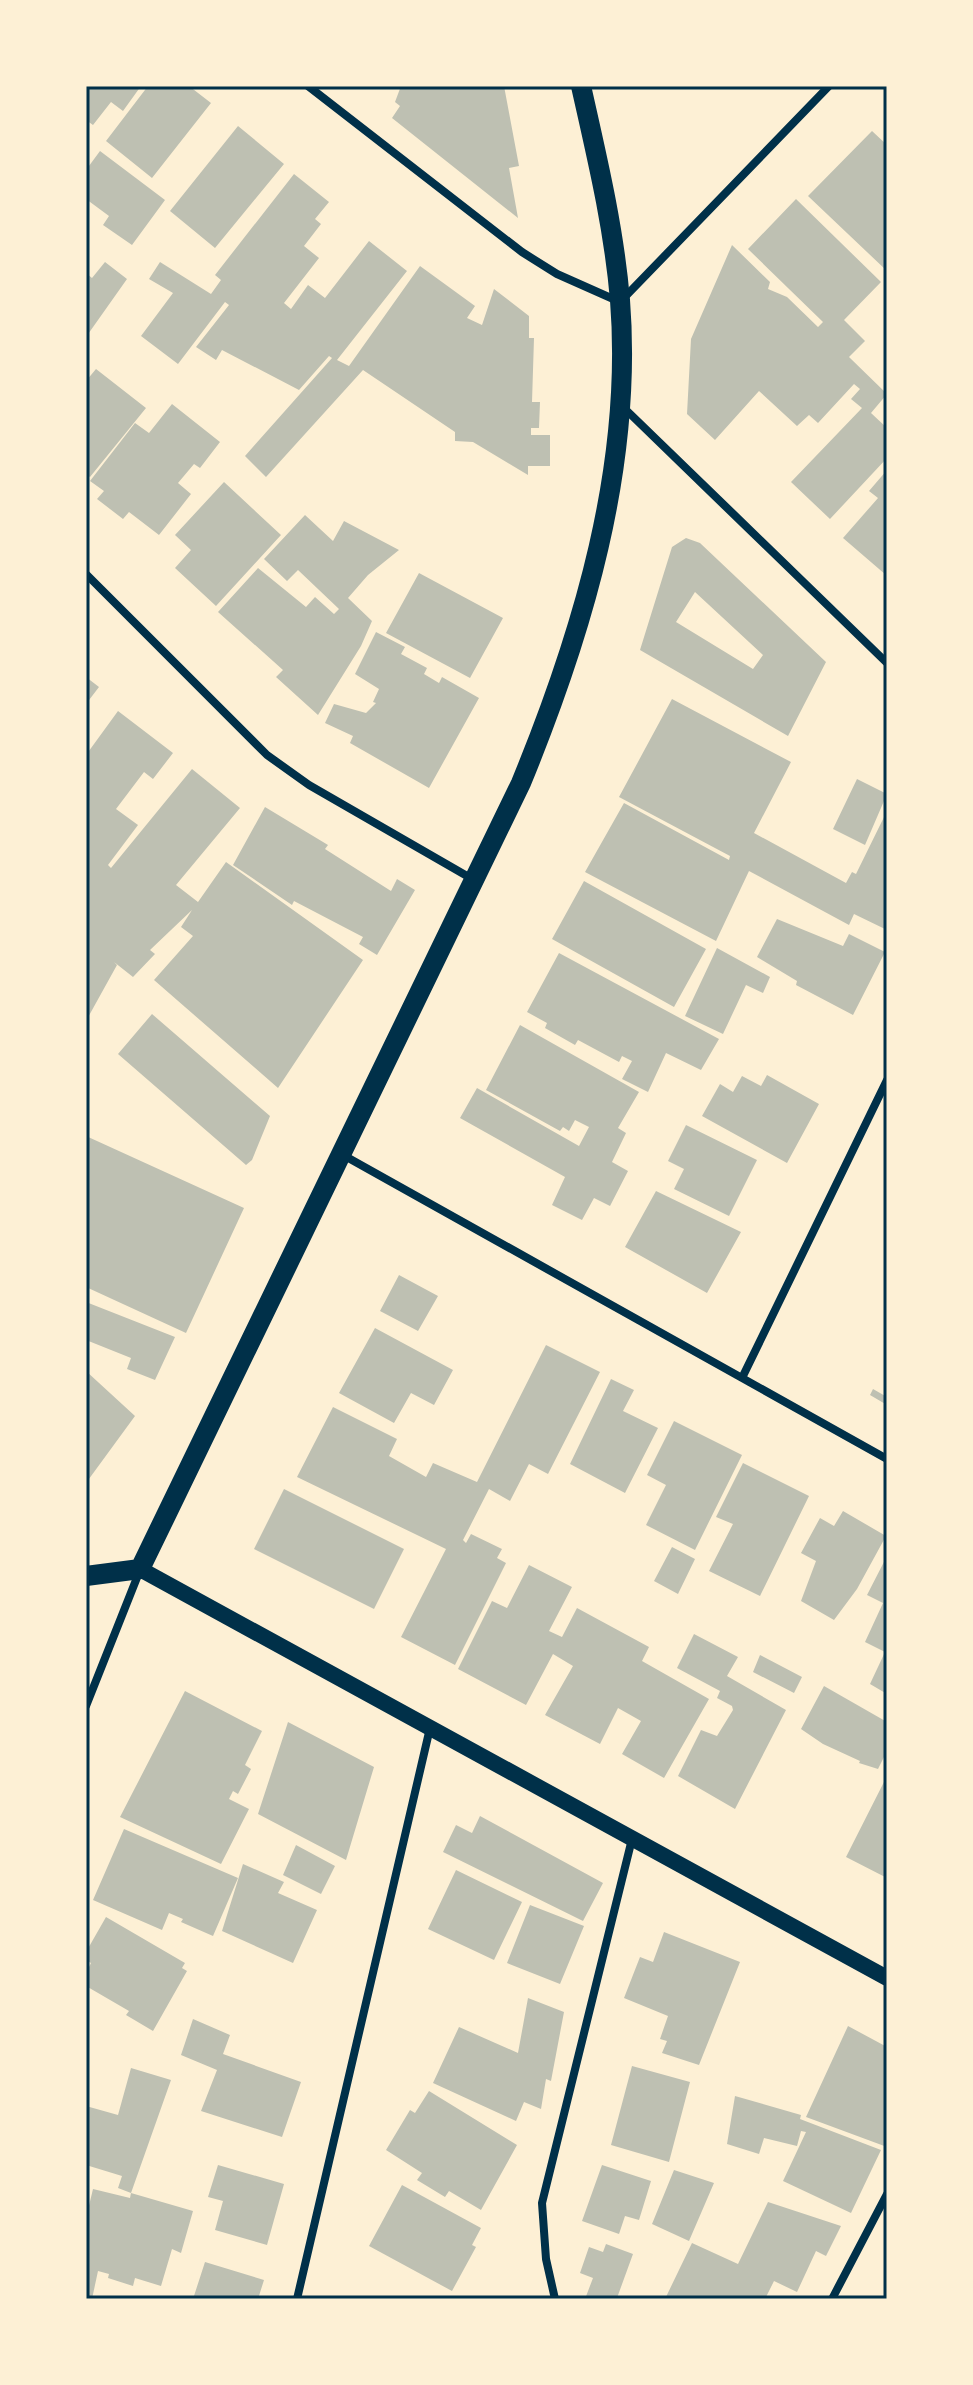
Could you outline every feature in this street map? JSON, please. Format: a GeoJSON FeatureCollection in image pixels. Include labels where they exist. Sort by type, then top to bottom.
{"type":"FeatureCollection","features":[{"type":"Feature","properties":{"kind":"main road"},"geometry":{"type":"LineString","coordinates":[[140,1569],[521,783],[564,672],[601,538],[619,404],[620,302],[610,217],[581,86]]}},
{"type":"Feature","properties":{"kind":"main road"},"geometry":{"type":"LineString","coordinates":[[86,1576],[140,1569],[887,1978]]}},
{"type":"Feature","properties":{"kind":"street"},"geometry":{"type":"LineString","coordinates":[[308,86],[522,252],[557,274],[620,302],[829,86]]}},
{"type":"Feature","properties":{"kind":"street"},"geometry":{"type":"LineString","coordinates":[[619,404],[887,663]]}},
{"type":"Feature","properties":{"kind":"street"},"geometry":{"type":"LineString","coordinates":[[86,574],[267,755],[309,785],[474,880]]}},
{"type":"Feature","properties":{"kind":"street"},"geometry":{"type":"LineString","coordinates":[[742,1378],[887,1080]]}},
{"type":"Feature","properties":{"kind":"street"},"geometry":{"type":"LineString","coordinates":[[341,1154],[887,1459]]}},
{"type":"Feature","properties":{"kind":"street"},"geometry":{"type":"LineString","coordinates":[[86,1706],[140,1569]]}},
{"type":"Feature","properties":{"kind":"street"},"geometry":{"type":"LineString","coordinates":[[297,2299],[430,1728]]}},
{"type":"Feature","properties":{"kind":"street"},"geometry":{"type":"LineString","coordinates":[[555,2299],[546,2259],[542,2203],[632,1838]]}},
{"type":"Feature","properties":{"kind":"street"},"geometry":{"type":"LineString","coordinates":[[832,2299],[887,2194]]}},
{"type":"Feature","properties":{"kind":"building"},"geometry":{"type":"Polygon","coordinates":[[[86,86],[141,86],[123,111],[111,102],[93,125],[86,120],[86,86]]]}},
{"type":"Feature","properties":{"kind":"building"},"geometry":{"type":"Polygon","coordinates":[[[148,86],[189,86],[211,103],[152,178],[106,141],[148,86]]]}},
{"type":"Feature","properties":{"kind":"building"},"geometry":{"type":"Polygon","coordinates":[[[401,86],[504,86],[519,166],[509,168],[518,218],[392,118],[400,106],[395,102],[401,86]]]}},
{"type":"Feature","properties":{"kind":"building"},"geometry":{"type":"Polygon","coordinates":[[[238,126],[284,164],[215,248],[170,211],[238,126]]]}},
{"type":"Feature","properties":{"kind":"building"},"geometry":{"type":"Polygon","coordinates":[[[872,131],[887,145],[887,271],[808,196],[872,131]]]}},
{"type":"Feature","properties":{"kind":"building"},"geometry":{"type":"Polygon","coordinates":[[[100,151],[165,200],[132,245],[103,225],[109,216],[86,199],[86,170],[100,151]]]}},
{"type":"Feature","properties":{"kind":"building"},"geometry":{"type":"Polygon","coordinates":[[[294,174],[329,202],[315,219],[321,224],[304,246],[319,258],[284,303],[291,309],[308,285],[325,298],[369,241],[407,271],[337,360],[349,366],[420,266],[475,306],[467,318],[482,325],[494,289],[529,316],[529,338],[534,338],[532,402],[540,402],[539,428],[531,428],[531,435],[550,435],[550,466],[528,466],[528,475],[473,442],[455,441],[455,432],[363,370],[266,477],[245,456],[332,358],[329,356],[299,390],[222,350],[216,360],[196,347],[229,305],[225,302],[178,364],[141,336],[173,293],[149,279],[160,262],[211,294],[221,280],[215,275],[294,174]]]}},
{"type":"Feature","properties":{"kind":"building"},"geometry":{"type":"Polygon","coordinates":[[[796,199],[881,282],[844,320],[865,341],[849,357],[887,394],[871,413],[887,428],[887,458],[830,519],[791,482],[862,408],[851,399],[860,389],[854,384],[818,423],[809,415],[797,426],[759,391],[715,440],[687,414],[691,339],[732,245],[770,282],[768,289],[787,297],[818,327],[823,322],[748,249],[796,199]]]}},
{"type":"Feature","properties":{"kind":"building"},"geometry":{"type":"Polygon","coordinates":[[[105,262],[127,279],[86,337],[86,273],[92,278],[105,262]]]}},
{"type":"Feature","properties":{"kind":"building"},"geometry":{"type":"Polygon","coordinates":[[[96,369],[146,408],[90,477],[86,474],[86,381],[96,369]]]}},
{"type":"Feature","properties":{"kind":"building"},"geometry":{"type":"Polygon","coordinates":[[[172,404],[220,442],[200,468],[194,464],[178,483],[191,494],[159,535],[129,512],[123,519],[97,499],[104,491],[90,481],[135,423],[149,433],[172,404]]]}},
{"type":"Feature","properties":{"kind":"building"},"geometry":{"type":"Polygon","coordinates":[[[887,470],[886,575],[843,538],[878,498],[869,491],[887,470]]]}},
{"type":"Feature","properties":{"kind":"building"},"geometry":{"type":"Polygon","coordinates":[[[224,482],[281,535],[216,606],[175,568],[191,550],[175,535],[224,482]]]}},
{"type":"Feature","properties":{"kind":"building"},"geometry":{"type":"Polygon","coordinates":[[[305,515],[333,541],[344,521],[399,550],[368,575],[348,598],[372,621],[361,646],[318,715],[276,677],[283,670],[218,612],[258,568],[306,607],[315,597],[334,614],[339,609],[298,570],[287,581],[264,559],[305,515]]]}},
{"type":"Feature","properties":{"kind":"building"},"geometry":{"type":"Polygon","coordinates":[[[686,538],[700,543],[826,662],[788,736],[640,650],[672,547],[686,538]],[[695,592],[676,622],[753,669],[763,655],[695,592]]]}},
{"type":"Feature","properties":{"kind":"building"},"geometry":{"type":"Polygon","coordinates":[[[419,573],[503,618],[470,678],[386,633],[419,573]]]}},
{"type":"Feature","properties":{"kind":"building"},"geometry":{"type":"Polygon","coordinates":[[[376,632],[405,647],[401,654],[427,668],[424,674],[439,683],[442,677],[479,698],[429,788],[350,743],[353,736],[325,723],[334,704],[366,713],[376,703],[373,702],[379,689],[355,674],[376,632]]]}},
{"type":"Feature","properties":{"kind":"building"},"geometry":{"type":"Polygon","coordinates":[[[86,677],[99,687],[86,704],[86,677]]]}},
{"type":"Feature","properties":{"kind":"building"},"geometry":{"type":"Polygon","coordinates":[[[672,699],[791,762],[754,833],[846,883],[852,872],[856,874],[887,811],[887,930],[854,914],[849,925],[749,871],[716,941],[585,872],[624,803],[729,860],[730,856],[619,797],[672,699]]]}},
{"type":"Feature","properties":{"kind":"building"},"geometry":{"type":"Polygon","coordinates":[[[118,711],[173,753],[153,779],[144,772],[116,809],[138,825],[108,865],[111,868],[192,769],[240,808],[176,885],[198,902],[226,862],[363,960],[278,1088],[154,980],[193,936],[181,927],[192,910],[150,950],[155,954],[133,977],[114,962],[117,965],[86,1021],[86,863],[89,859],[86,856],[86,755],[118,711]]]}},
{"type":"Feature","properties":{"kind":"building"},"geometry":{"type":"Polygon","coordinates":[[[857,779],[887,794],[865,845],[833,829],[857,779]]]}},
{"type":"Feature","properties":{"kind":"building"},"geometry":{"type":"Polygon","coordinates":[[[265,807],[328,845],[325,849],[391,891],[397,879],[415,890],[377,955],[359,944],[363,937],[294,901],[292,905],[233,865],[265,807]]]}},
{"type":"Feature","properties":{"kind":"building"},"geometry":{"type":"Polygon","coordinates":[[[584,881],[706,949],[674,1007],[552,939],[584,881]]]}},
{"type":"Feature","properties":{"kind":"building"},"geometry":{"type":"Polygon","coordinates":[[[777,919],[843,946],[849,934],[885,952],[853,1015],[796,985],[797,981],[757,957],[777,919]]]}},
{"type":"Feature","properties":{"kind":"building"},"geometry":{"type":"Polygon","coordinates":[[[717,948],[770,977],[763,993],[746,985],[723,1034],[685,1016],[717,948]]]}},
{"type":"Feature","properties":{"kind":"building"},"geometry":{"type":"Polygon","coordinates":[[[559,953],[719,1039],[701,1070],[666,1053],[648,1092],[622,1079],[632,1061],[622,1056],[619,1062],[578,1040],[575,1045],[545,1028],[547,1023],[527,1012],[559,953]]]}},
{"type":"Feature","properties":{"kind":"building"},"geometry":{"type":"Polygon","coordinates":[[[152,1014],[270,1116],[252,1160],[246,1165],[118,1054],[152,1014]]]}},
{"type":"Feature","properties":{"kind":"building"},"geometry":{"type":"Polygon","coordinates":[[[520,1025],[639,1092],[618,1128],[626,1133],[612,1162],[628,1171],[610,1206],[594,1198],[582,1220],[552,1205],[565,1177],[460,1118],[477,1088],[579,1146],[589,1127],[575,1120],[569,1131],[563,1127],[560,1131],[486,1090],[520,1025]]]}},
{"type":"Feature","properties":{"kind":"building"},"geometry":{"type":"Polygon","coordinates":[[[767,1075],[819,1104],[787,1163],[702,1116],[720,1084],[733,1092],[742,1076],[761,1086],[767,1075]]]}},
{"type":"Feature","properties":{"kind":"building"},"geometry":{"type":"Polygon","coordinates":[[[686,1125],[757,1160],[729,1216],[674,1189],[684,1169],[668,1161],[686,1125]]]}},
{"type":"Feature","properties":{"kind":"building"},"geometry":{"type":"Polygon","coordinates":[[[86,1136],[244,1208],[186,1333],[86,1287],[86,1136]]]}},
{"type":"Feature","properties":{"kind":"building"},"geometry":{"type":"Polygon","coordinates":[[[656,1191],[741,1232],[707,1293],[625,1247],[656,1191]]]}},
{"type":"Feature","properties":{"kind":"building"},"geometry":{"type":"Polygon","coordinates":[[[399,1275],[438,1296],[418,1331],[380,1311],[399,1275]]]}},
{"type":"Feature","properties":{"kind":"building"},"geometry":{"type":"Polygon","coordinates":[[[86,1302],[175,1337],[155,1380],[127,1369],[131,1358],[86,1340],[86,1302]]]}},
{"type":"Feature","properties":{"kind":"building"},"geometry":{"type":"Polygon","coordinates":[[[375,1328],[453,1370],[434,1405],[411,1393],[394,1423],[339,1393],[375,1328]]]}},
{"type":"Feature","properties":{"kind":"building"},"geometry":{"type":"Polygon","coordinates":[[[546,1345],[600,1372],[548,1474],[529,1464],[510,1501],[489,1489],[463,1540],[466,1543],[471,1534],[502,1549],[497,1558],[506,1563],[455,1665],[401,1637],[446,1549],[297,1477],[333,1407],[397,1439],[389,1456],[426,1477],[433,1463],[477,1482],[546,1345]]]}},
{"type":"Feature","properties":{"kind":"building"},"geometry":{"type":"Polygon","coordinates":[[[86,1371],[135,1416],[86,1483],[86,1371]]]}},
{"type":"Feature","properties":{"kind":"building"},"geometry":{"type":"Polygon","coordinates":[[[611,1379],[634,1390],[623,1411],[658,1428],[625,1493],[570,1464],[611,1379]]]}},
{"type":"Feature","properties":{"kind":"building"},"geometry":{"type":"Polygon","coordinates":[[[873,1389],[887,1397],[887,1405],[870,1395],[873,1389]]]}},
{"type":"Feature","properties":{"kind":"building"},"geometry":{"type":"Polygon","coordinates":[[[674,1421],[742,1455],[695,1550],[646,1525],[666,1485],[647,1475],[674,1421]]]}},
{"type":"Feature","properties":{"kind":"building"},"geometry":{"type":"Polygon","coordinates":[[[743,1463],[809,1496],[760,1596],[709,1571],[733,1524],[716,1517],[743,1463]]]}},
{"type":"Feature","properties":{"kind":"building"},"geometry":{"type":"Polygon","coordinates":[[[284,1489],[404,1549],[374,1609],[254,1549],[284,1489]]]}},
{"type":"Feature","properties":{"kind":"building"},"geometry":{"type":"Polygon","coordinates":[[[843,1511],[886,1536],[857,1589],[834,1620],[801,1601],[816,1561],[801,1553],[820,1518],[834,1526],[843,1511]]]}},
{"type":"Feature","properties":{"kind":"building"},"geometry":{"type":"Polygon","coordinates":[[[672,1547],[695,1559],[678,1594],[654,1581],[672,1547]]]}},
{"type":"Feature","properties":{"kind":"building"},"geometry":{"type":"Polygon","coordinates":[[[887,1556],[887,1694],[870,1684],[885,1652],[865,1642],[883,1603],[867,1595],[887,1556]]]}},
{"type":"Feature","properties":{"kind":"building"},"geometry":{"type":"Polygon","coordinates":[[[529,1565],[572,1587],[549,1631],[562,1637],[577,1608],[649,1647],[642,1661],[709,1699],[664,1778],[622,1754],[641,1721],[618,1708],[600,1744],[545,1715],[573,1666],[553,1654],[526,1705],[458,1669],[492,1601],[507,1608],[529,1565]]]}},
{"type":"Feature","properties":{"kind":"building"},"geometry":{"type":"Polygon","coordinates":[[[694,1634],[738,1657],[727,1676],[786,1710],[735,1809],[678,1776],[701,1730],[717,1736],[733,1710],[732,1706],[717,1698],[720,1691],[677,1668],[694,1634]]]}},
{"type":"Feature","properties":{"kind":"building"},"geometry":{"type":"Polygon","coordinates":[[[760,1655],[802,1677],[794,1693],[753,1672],[760,1655]]]}},
{"type":"Feature","properties":{"kind":"building"},"geometry":{"type":"Polygon","coordinates":[[[824,1686],[887,1722],[887,1751],[878,1769],[859,1763],[801,1729],[824,1686]]]}},
{"type":"Feature","properties":{"kind":"building"},"geometry":{"type":"Polygon","coordinates":[[[185,1691],[262,1731],[245,1765],[251,1769],[238,1794],[233,1791],[229,1799],[249,1809],[221,1864],[120,1817],[185,1691]]]}},
{"type":"Feature","properties":{"kind":"building"},"geometry":{"type":"Polygon","coordinates":[[[288,1722],[374,1767],[346,1860],[258,1814],[288,1722]]]}},
{"type":"Feature","properties":{"kind":"building"},"geometry":{"type":"Polygon","coordinates":[[[887,1776],[887,1878],[846,1857],[887,1776]]]}},
{"type":"Feature","properties":{"kind":"building"},"geometry":{"type":"Polygon","coordinates":[[[480,1816],[603,1883],[583,1921],[443,1852],[456,1825],[472,1833],[480,1816]]]}},
{"type":"Feature","properties":{"kind":"building"},"geometry":{"type":"Polygon","coordinates":[[[124,1829],[238,1878],[213,1936],[181,1922],[183,1919],[169,1913],[162,1930],[93,1900],[124,1829]]]}},
{"type":"Feature","properties":{"kind":"building"},"geometry":{"type":"Polygon","coordinates":[[[296,1845],[335,1866],[321,1894],[283,1875],[296,1845]]]}},
{"type":"Feature","properties":{"kind":"building"},"geometry":{"type":"Polygon","coordinates":[[[243,1864],[284,1882],[278,1893],[317,1910],[293,1963],[222,1931],[243,1864]]]}},
{"type":"Feature","properties":{"kind":"building"},"geometry":{"type":"Polygon","coordinates":[[[456,1870],[522,1902],[494,1960],[428,1929],[456,1870]]]}},
{"type":"Feature","properties":{"kind":"building"},"geometry":{"type":"Polygon","coordinates":[[[530,1905],[584,1926],[560,1984],[507,1963],[530,1905]]]}},
{"type":"Feature","properties":{"kind":"building"},"geometry":{"type":"Polygon","coordinates":[[[106,1917],[185,1963],[182,1968],[187,1971],[153,2031],[126,2015],[129,2011],[86,1986],[86,1973],[91,1963],[86,1960],[86,1952],[106,1917]]]}},
{"type":"Feature","properties":{"kind":"building"},"geometry":{"type":"Polygon","coordinates":[[[664,1932],[740,1962],[699,2065],[662,2053],[667,2041],[660,2039],[668,2016],[624,1998],[640,1957],[653,1962],[664,1932]]]}},
{"type":"Feature","properties":{"kind":"building"},"geometry":{"type":"Polygon","coordinates":[[[528,1998],[564,2012],[551,2081],[546,2079],[541,2109],[524,2102],[516,2121],[433,2083],[459,2027],[518,2053],[528,1998]]]}},
{"type":"Feature","properties":{"kind":"building"},"geometry":{"type":"Polygon","coordinates":[[[193,2019],[230,2035],[223,2054],[301,2082],[282,2137],[201,2111],[217,2070],[181,2055],[193,2019]]]}},
{"type":"Feature","properties":{"kind":"building"},"geometry":{"type":"Polygon","coordinates":[[[848,2026],[887,2047],[887,2147],[806,2117],[848,2026]]]}},
{"type":"Feature","properties":{"kind":"building"},"geometry":{"type":"Polygon","coordinates":[[[632,2066],[690,2082],[669,2162],[611,2145],[632,2066]]]}},
{"type":"Feature","properties":{"kind":"building"},"geometry":{"type":"Polygon","coordinates":[[[131,2068],[171,2080],[131,2193],[118,2188],[122,2176],[86,2165],[86,2106],[118,2115],[131,2068]]]}},
{"type":"Feature","properties":{"kind":"building"},"geometry":{"type":"Polygon","coordinates":[[[429,2091],[517,2145],[481,2210],[449,2191],[445,2197],[417,2180],[422,2173],[386,2150],[410,2110],[415,2113],[429,2091]]]}},
{"type":"Feature","properties":{"kind":"building"},"geometry":{"type":"Polygon","coordinates":[[[735,2096],[801,2115],[800,2119],[881,2150],[851,2213],[783,2181],[806,2132],[801,2131],[797,2146],[764,2138],[759,2154],[727,2144],[735,2096]]]}},
{"type":"Feature","properties":{"kind":"building"},"geometry":{"type":"Polygon","coordinates":[[[218,2165],[284,2184],[267,2245],[215,2230],[223,2201],[208,2197],[218,2165]]]}},
{"type":"Feature","properties":{"kind":"building"},"geometry":{"type":"Polygon","coordinates":[[[602,2165],[651,2181],[639,2220],[625,2216],[619,2234],[582,2221],[602,2165]]]}},
{"type":"Feature","properties":{"kind":"building"},"geometry":{"type":"Polygon","coordinates":[[[674,2170],[714,2183],[689,2241],[652,2224],[674,2170]]]}},
{"type":"Feature","properties":{"kind":"building"},"geometry":{"type":"Polygon","coordinates":[[[402,2185],[481,2228],[472,2245],[476,2247],[452,2291],[369,2246],[402,2185]]]}},
{"type":"Feature","properties":{"kind":"building"},"geometry":{"type":"Polygon","coordinates":[[[93,2189],[130,2198],[131,2193],[193,2211],[181,2253],[172,2249],[161,2286],[135,2278],[133,2286],[108,2278],[109,2274],[98,2271],[92,2299],[86,2299],[86,2218],[93,2189]]]}},
{"type":"Feature","properties":{"kind":"building"},"geometry":{"type":"Polygon","coordinates":[[[768,2202],[841,2226],[826,2256],[816,2251],[797,2292],[774,2281],[765,2299],[665,2299],[692,2243],[738,2264],[768,2202]]]}},
{"type":"Feature","properties":{"kind":"building"},"geometry":{"type":"Polygon","coordinates":[[[606,2244],[633,2254],[617,2298],[585,2299],[593,2278],[580,2273],[589,2247],[603,2252],[606,2244]]]}},
{"type":"Feature","properties":{"kind":"building"},"geometry":{"type":"Polygon","coordinates":[[[205,2262],[264,2280],[258,2299],[193,2299],[205,2262]]]}}]}
